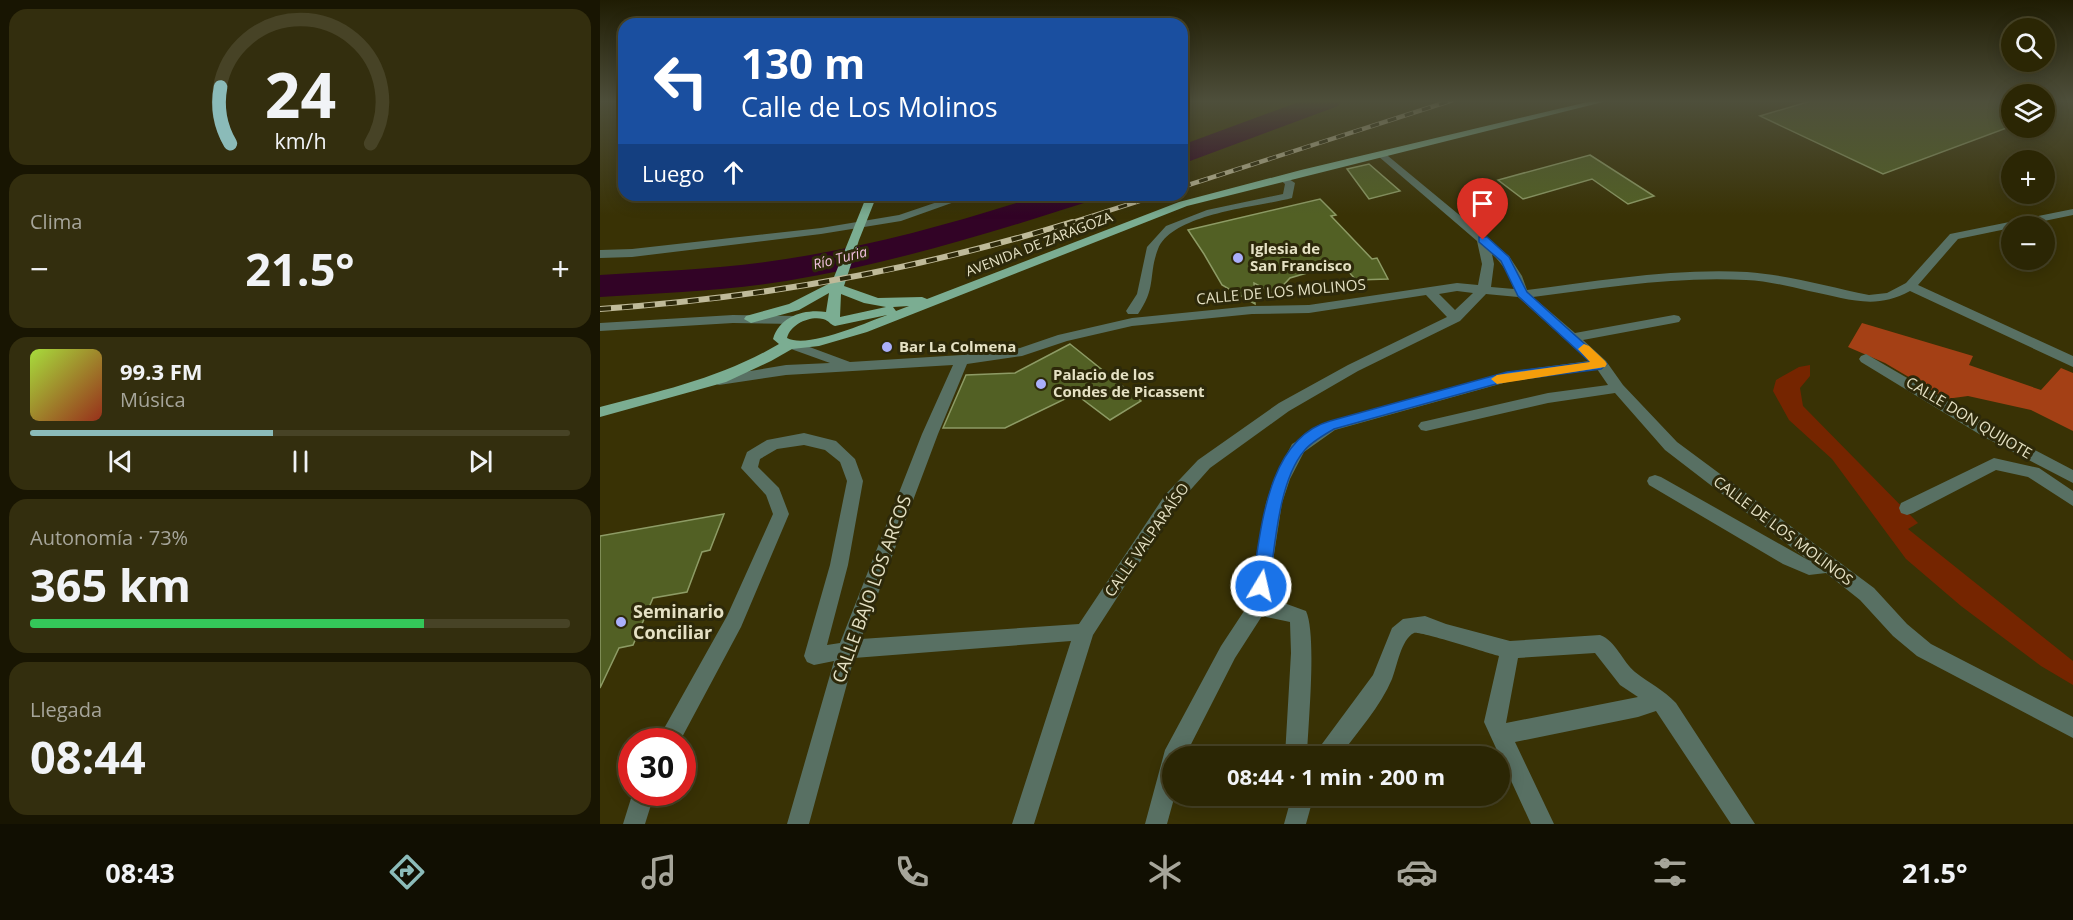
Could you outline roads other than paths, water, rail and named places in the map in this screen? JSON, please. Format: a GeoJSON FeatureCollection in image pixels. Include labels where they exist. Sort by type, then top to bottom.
{"type":"FeatureCollection","features":[{"type":"Feature","properties":{"kind":"main road","name":"AVENIDA DE ZARAGOZA"},"geometry":{"type":"LineString","coordinates":[[937,299],[1183,204],[1446,138]]}},
{"type":"Feature","properties":{"kind":"main road"},"geometry":{"type":"LineString","coordinates":[[817,341],[833,330],[837,285],[870,201]]}},
{"type":"Feature","properties":{"kind":"main road"},"geometry":{"type":"LineString","coordinates":[[837,285],[873,303],[896,304],[937,299]]}},
{"type":"Feature","properties":{"kind":"main road"},"geometry":{"type":"LineString","coordinates":[[792,345],[780,339],[783,329],[803,318],[837,285]]}},
{"type":"Feature","properties":{"kind":"main road"},"geometry":{"type":"LineString","coordinates":[[751,319],[794,307],[837,285]]}},
{"type":"Feature","properties":{"kind":"main road"},"geometry":{"type":"LineString","coordinates":[[803,318],[823,315],[834,320],[937,299]]}},
{"type":"Feature","properties":{"kind":"main road"},"geometry":{"type":"LineString","coordinates":[[600,412],[719,380],[742,372],[792,345],[817,341],[873,325],[937,299]]}},
{"type":"Feature","properties":{"kind":"street"},"geometry":{"type":"LineString","coordinates":[[1382,154],[1505,259],[1522,294]]}},
{"type":"Feature","properties":{"kind":"street"},"geometry":{"type":"LineString","coordinates":[[1133,311],[1141,302],[1147,287],[1154,246],[1172,227],[1204,216],[1288,196],[1290,183],[1283,178]]}},
{"type":"Feature","properties":{"kind":"street"},"geometry":{"type":"LineString","coordinates":[[600,254],[632,253],[821,231],[901,218],[951,201]]}},
{"type":"Feature","properties":{"kind":"street"},"geometry":{"type":"LineString","coordinates":[[2073,212],[1954,236],[1910,286],[2073,362]]}},
{"type":"Feature","properties":{"kind":"street"},"geometry":{"type":"LineString","coordinates":[[1483,240],[1488,264],[1484,289]]}},
{"type":"Feature","properties":{"kind":"street","name":"CALLE DE LOS MOLINOS"},"geometry":{"type":"LineString","coordinates":[[719,380],[786,370],[962,360],[1022,352],[1063,338],[1132,321],[1252,310],[1310,309],[1457,286],[1522,294],[1624,282],[1730,276],[1766,278],[1869,299],[1890,297],[1910,286]]}},
{"type":"Feature","properties":{"kind":"street","name":"CALLE VALPARAÍSO"},"geometry":{"type":"LineString","coordinates":[[1023,824],[1084,632],[1172,500],[1203,464],[1315,388],[1455,318],[1484,289]]}},
{"type":"Feature","properties":{"kind":"street"},"geometry":{"type":"LineString","coordinates":[[1430,291],[1455,318]]}},
{"type":"Feature","properties":{"kind":"street","name":"CALLE DE LOS MOLINOS"},"geometry":{"type":"LineString","coordinates":[[1522,294],[1601,364],[1618,388],[1671,446],[1867,594],[1900,630],[1924,650],[2073,728]]}},
{"type":"Feature","properties":{"kind":"street"},"geometry":{"type":"LineString","coordinates":[[600,327],[803,318]]}},
{"type":"Feature","properties":{"kind":"street"},"geometry":{"type":"LineString","coordinates":[[751,319],[783,329]]}},
{"type":"Feature","properties":{"kind":"street"},"geometry":{"type":"LineString","coordinates":[[1573,338],[1674,319]]}},
{"type":"Feature","properties":{"kind":"street"},"geometry":{"type":"LineString","coordinates":[[792,345],[850,365]]}},
{"type":"Feature","properties":{"kind":"street","name":"CALLE DON QUIJOTE"},"geometry":{"type":"LineString","coordinates":[[1866,359],[1904,379],[1940,404],[2025,453],[2073,477]]}},
{"type":"Feature","properties":{"kind":"street","name":"CALLE BAJO LOS ARCOS"},"geometry":{"type":"LineString","coordinates":[[798,824],[847,649],[930,434],[962,360]]}},
{"type":"Feature","properties":{"kind":"street"},"geometry":{"type":"LineString","coordinates":[[1179,746],[1228,652],[1257,607],[1276,495],[1298,448],[1316,433],[1330,426],[1507,377],[1601,364]]}},
{"type":"Feature","properties":{"kind":"street"},"geometry":{"type":"LineString","coordinates":[[1426,426],[1548,398],[1618,388]]}},
{"type":"Feature","properties":{"kind":"street"},"geometry":{"type":"LineString","coordinates":[[675,728],[734,621],[781,514],[773,492],[749,468],[753,456],[773,444],[804,439],[830,445],[847,459],[855,482],[839,565],[814,657],[847,649],[1084,632]]}},
{"type":"Feature","properties":{"kind":"street","name":"CALLE DON QUIJOTE"},"geometry":{"type":"LineString","coordinates":[[1907,508],[1994,464],[2033,472],[2073,500]]}},
{"type":"Feature","properties":{"kind":"street"},"geometry":{"type":"LineString","coordinates":[[1655,481],[1789,559],[1809,568],[1828,565]]}},
{"type":"Feature","properties":{"kind":"street"},"geometry":{"type":"LineString","coordinates":[[1257,607],[1284,611],[1299,617],[1302,653],[1297,746]]}},
{"type":"Feature","properties":{"kind":"street"},"geometry":{"type":"LineString","coordinates":[[1334,746],[1381,681],[1399,634],[1410,625],[1425,624],[1443,632],[1510,650],[1600,644],[1627,678],[1660,699],[1669,710],[1744,824]]}},
{"type":"Feature","properties":{"kind":"street"},"geometry":{"type":"LineString","coordinates":[[1510,650],[1494,722],[1543,824]]}},
{"type":"Feature","properties":{"kind":"street"},"geometry":{"type":"LineString","coordinates":[[1499,735],[1638,707],[1660,699]]}},
{"type":"Feature","properties":{"kind":"street"},"geometry":{"type":"LineString","coordinates":[[1156,824],[1162,800]]}},
{"type":"Feature","properties":{"kind":"street"},"geometry":{"type":"LineString","coordinates":[[634,824],[640,806]]}},
{"type":"Feature","properties":{"kind":"street"},"geometry":{"type":"LineString","coordinates":[[1295,824],[1300,806]]}},
{"type":"Feature","properties":{"kind":"waterway","name":"Río Turia"},"geometry":{"type":"LineString","coordinates":[[1188,153],[1226,138]]}},
{"type":"Feature","properties":{"kind":"waterway","name":"Río Turia"},"geometry":{"type":"LineString","coordinates":[[600,286],[694,280],[787,270],[860,256],[932,238],[1056,201]]}},
{"type":"Feature","properties":{"kind":"railway"},"geometry":{"type":"LineString","coordinates":[[1188,185],[1333,138]]}},
{"type":"Feature","properties":{"kind":"railway"},"geometry":{"type":"LineString","coordinates":[[1067,224],[1139,201]]}},
{"type":"Feature","properties":{"kind":"railway"},"geometry":{"type":"LineString","coordinates":[[600,309],[720,298],[839,279],[956,254],[1072,222]]}},
{"type":"Feature","properties":{"kind":"place","name":"Iglesia de San Francisco"},"geometry":{"type":"Point","coordinates":[1238,258]}},
{"type":"Feature","properties":{"kind":"place","name":"Bar La Colmena"},"geometry":{"type":"Point","coordinates":[887,347]}},
{"type":"Feature","properties":{"kind":"place","name":"Palacio de los Condes de Picassent"},"geometry":{"type":"Point","coordinates":[1041,384]}},
{"type":"Feature","properties":{"kind":"place","name":"Seminario Conciliar"},"geometry":{"type":"Point","coordinates":[621,622]}}]}
